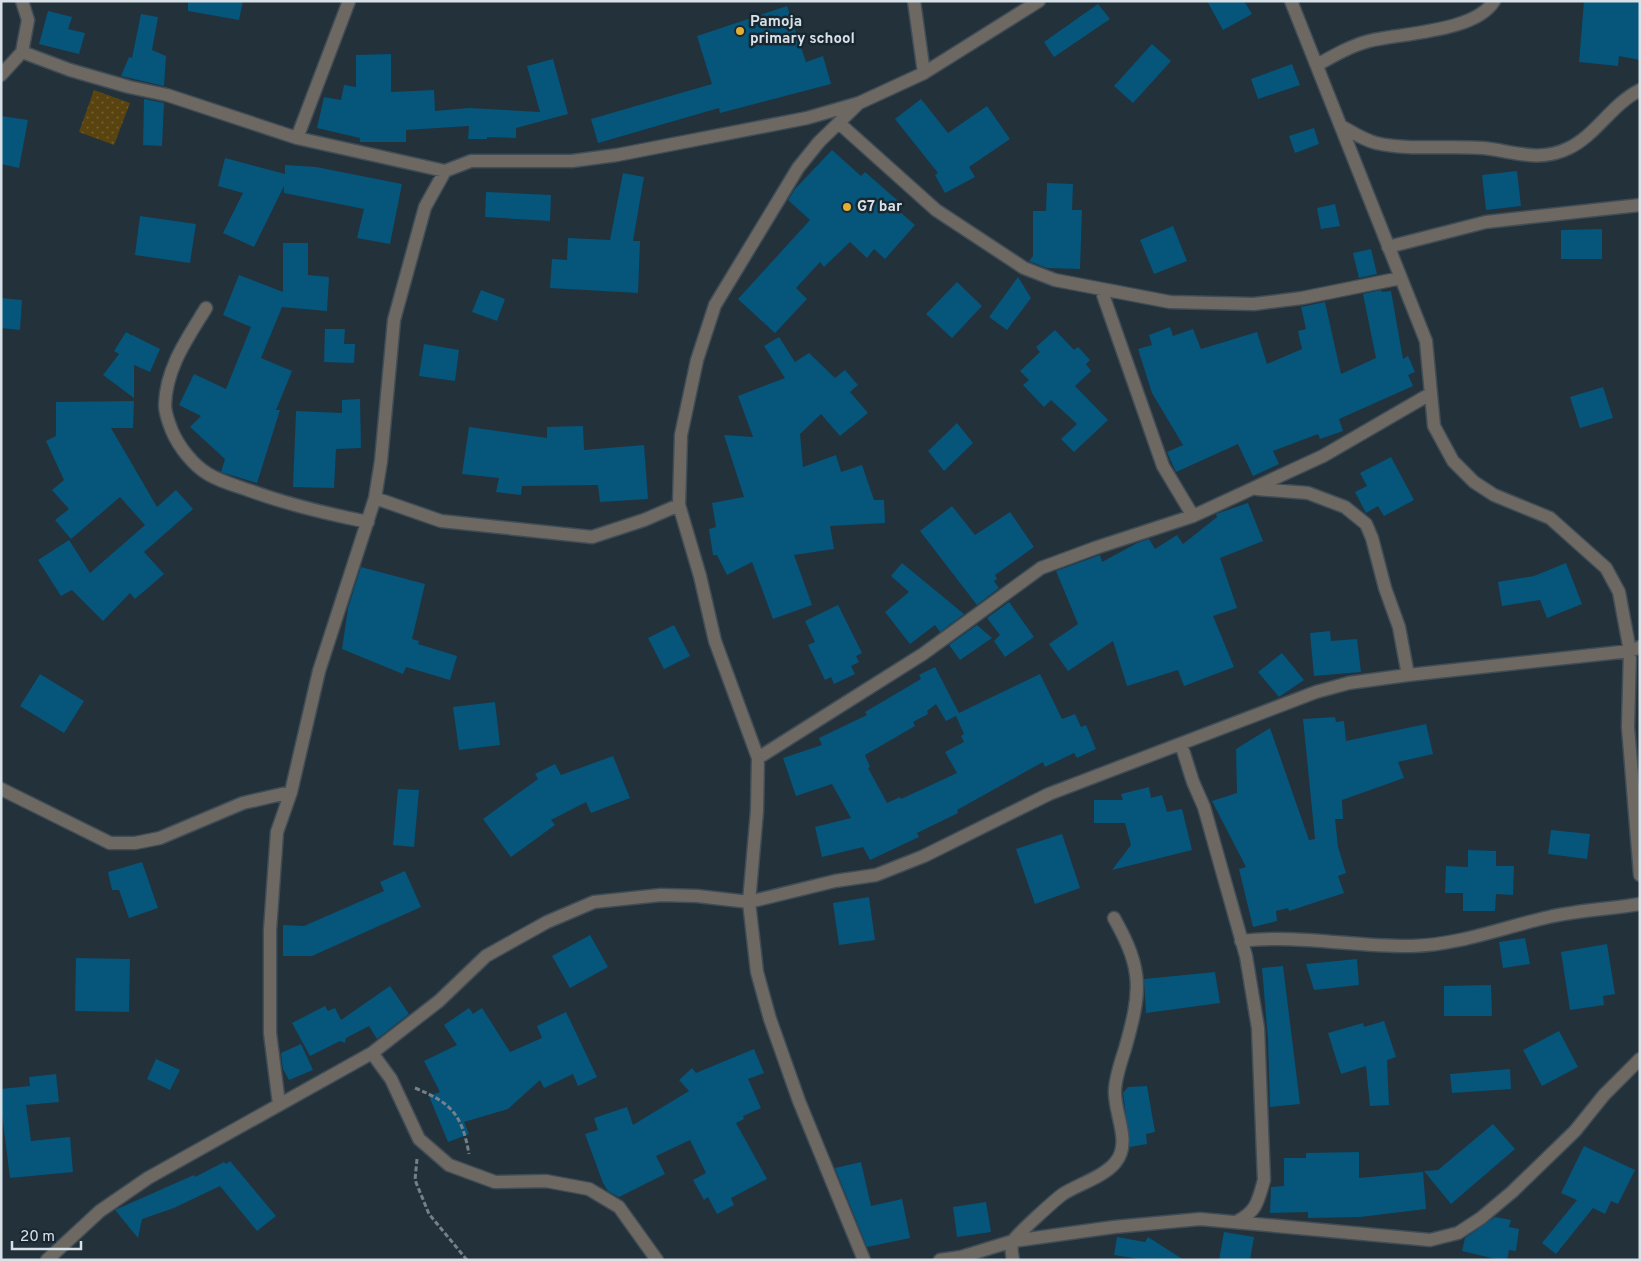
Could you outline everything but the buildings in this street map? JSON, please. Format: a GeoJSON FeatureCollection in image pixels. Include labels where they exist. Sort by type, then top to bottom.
{"type":"FeatureCollection","features":[{"type":"Feature","properties":{"kind":"street"},"geometry":{"type":"LineString","coordinates":[[1,75],[22,52],[28,20],[22,1]]}},
{"type":"Feature","properties":{"kind":"street"},"geometry":{"type":"LineString","coordinates":[[297,138],[349,1]]}},
{"type":"Feature","properties":{"kind":"street"},"geometry":{"type":"LineString","coordinates":[[914,1],[924,73]]}},
{"type":"Feature","properties":{"kind":"street"},"geometry":{"type":"LineString","coordinates":[[22,52],[70,70],[176,98],[297,138],[445,171],[471,161],[572,161],[617,155],[808,118],[859,103],[924,73],[1039,1]]}},
{"type":"Feature","properties":{"kind":"street"},"geometry":{"type":"LineString","coordinates":[[1291,1],[1426,341],[1434,426],[1453,461],[1474,482],[1494,495],[1550,518],[1606,568],[1619,592],[1635,649],[1628,727],[1640,875]]}},
{"type":"Feature","properties":{"kind":"street"},"geometry":{"type":"LineString","coordinates":[[1317,65],[1337,53],[1368,41],[1443,28],[1471,18],[1483,13],[1494,1]]}},
{"type":"Feature","properties":{"kind":"street"},"geometry":{"type":"LineString","coordinates":[[1341,126],[1373,142],[1388,145],[1439,149],[1482,148],[1521,156],[1552,155],[1571,147],[1609,112],[1640,90]]}},
{"type":"Feature","properties":{"kind":"street"},"geometry":{"type":"LineString","coordinates":[[859,103],[840,124],[819,142],[798,168],[716,305],[697,360],[681,435],[679,506],[700,576],[714,641],[758,758],[758,811],[749,902],[757,972],[770,1019],[799,1101],[864,1260]]}},
{"type":"Feature","properties":{"kind":"street"},"geometry":{"type":"LineString","coordinates":[[840,124],[936,210],[974,237],[1037,274],[1055,280],[1170,302],[1254,304],[1302,298],[1401,278]]}},
{"type":"Feature","properties":{"kind":"street"},"geometry":{"type":"LineString","coordinates":[[279,1104],[270,1033],[270,930],[277,832],[291,792],[319,671],[375,498],[381,461],[394,320],[425,207],[445,171]]}},
{"type":"Feature","properties":{"kind":"street"},"geometry":{"type":"LineString","coordinates":[[1388,247],[1486,222],[1640,205]]}},
{"type":"Feature","properties":{"kind":"street"},"geometry":{"type":"LineString","coordinates":[[1101,289],[1163,466],[1193,516]]}},
{"type":"Feature","properties":{"kind":"street"},"geometry":{"type":"LineString","coordinates":[[206,308],[181,347],[166,394],[165,407],[168,420],[180,446],[207,474],[310,510],[368,522]]}},
{"type":"Feature","properties":{"kind":"street"},"geometry":{"type":"LineString","coordinates":[[758,758],[923,654],[1041,568],[1193,516],[1255,489],[1323,456],[1430,394]]}},
{"type":"Feature","properties":{"kind":"street"},"geometry":{"type":"LineString","coordinates":[[1255,489],[1308,493],[1345,507],[1366,524],[1399,627],[1408,674]]}},
{"type":"Feature","properties":{"kind":"street"},"geometry":{"type":"LineString","coordinates":[[375,498],[441,521],[592,537],[679,506]]}},
{"type":"Feature","properties":{"kind":"street"},"geometry":{"type":"LineString","coordinates":[[47,1260],[100,1211],[148,1178],[372,1053],[439,1001],[486,956],[547,922],[594,902],[661,895],[697,896],[749,902],[836,881],[876,875],[924,856],[1049,794],[1316,692],[1349,683],[1408,674],[1635,649]]}},
{"type":"Feature","properties":{"kind":"street"},"geometry":{"type":"LineString","coordinates":[[1181,744],[1204,807],[1241,941],[1258,1028],[1264,1180],[1258,1202],[1251,1214],[1238,1221]]}},
{"type":"Feature","properties":{"kind":"street"},"geometry":{"type":"LineString","coordinates":[[1,789],[110,843],[135,843],[160,838],[243,803],[291,792]]}},
{"type":"Feature","properties":{"kind":"street"},"geometry":{"type":"LineString","coordinates":[[1241,941],[1300,938],[1359,944],[1431,944],[1455,941],[1552,916],[1640,904]]}},
{"type":"Feature","properties":{"kind":"street"},"geometry":{"type":"LineString","coordinates":[[1013,1260],[1013,1241],[1061,1196],[1103,1172],[1114,1164],[1121,1155],[1123,1142],[1114,1090],[1136,1010],[1138,983],[1129,944],[1114,918]]}},
{"type":"Feature","properties":{"kind":"street"},"geometry":{"type":"LineString","coordinates":[[372,1053],[391,1079],[419,1139],[449,1165],[495,1182],[546,1181],[588,1189],[619,1207],[657,1260]]}},
{"type":"Feature","properties":{"kind":"street"},"geometry":{"type":"LineString","coordinates":[[940,1260],[961,1258],[1013,1241],[1114,1227],[1200,1219],[1430,1240],[1458,1233],[1481,1218],[1512,1192],[1575,1130],[1604,1095],[1640,1059]]}},
{"type":"Feature","properties":{"kind":"path"},"geometry":{"type":"LineString","coordinates":[[391,1079],[433,1095],[456,1112],[466,1134],[472,1172]]}},
{"type":"Feature","properties":{"kind":"path"},"geometry":{"type":"LineString","coordinates":[[419,1139],[415,1180],[429,1214],[467,1260]]}},
{"type":"Feature","properties":{"kind":"shaded area"},"geometry":{"type":"Polygon","coordinates":[[[94,90],[130,103],[114,145],[79,132],[94,90]]]}},
{"type":"Feature","properties":{"kind":"place","name":"Pamoja primary school"},"geometry":{"type":"Point","coordinates":[740,31]}},
{"type":"Feature","properties":{"kind":"place","name":"G7 bar"},"geometry":{"type":"Point","coordinates":[847,207]}}]}
